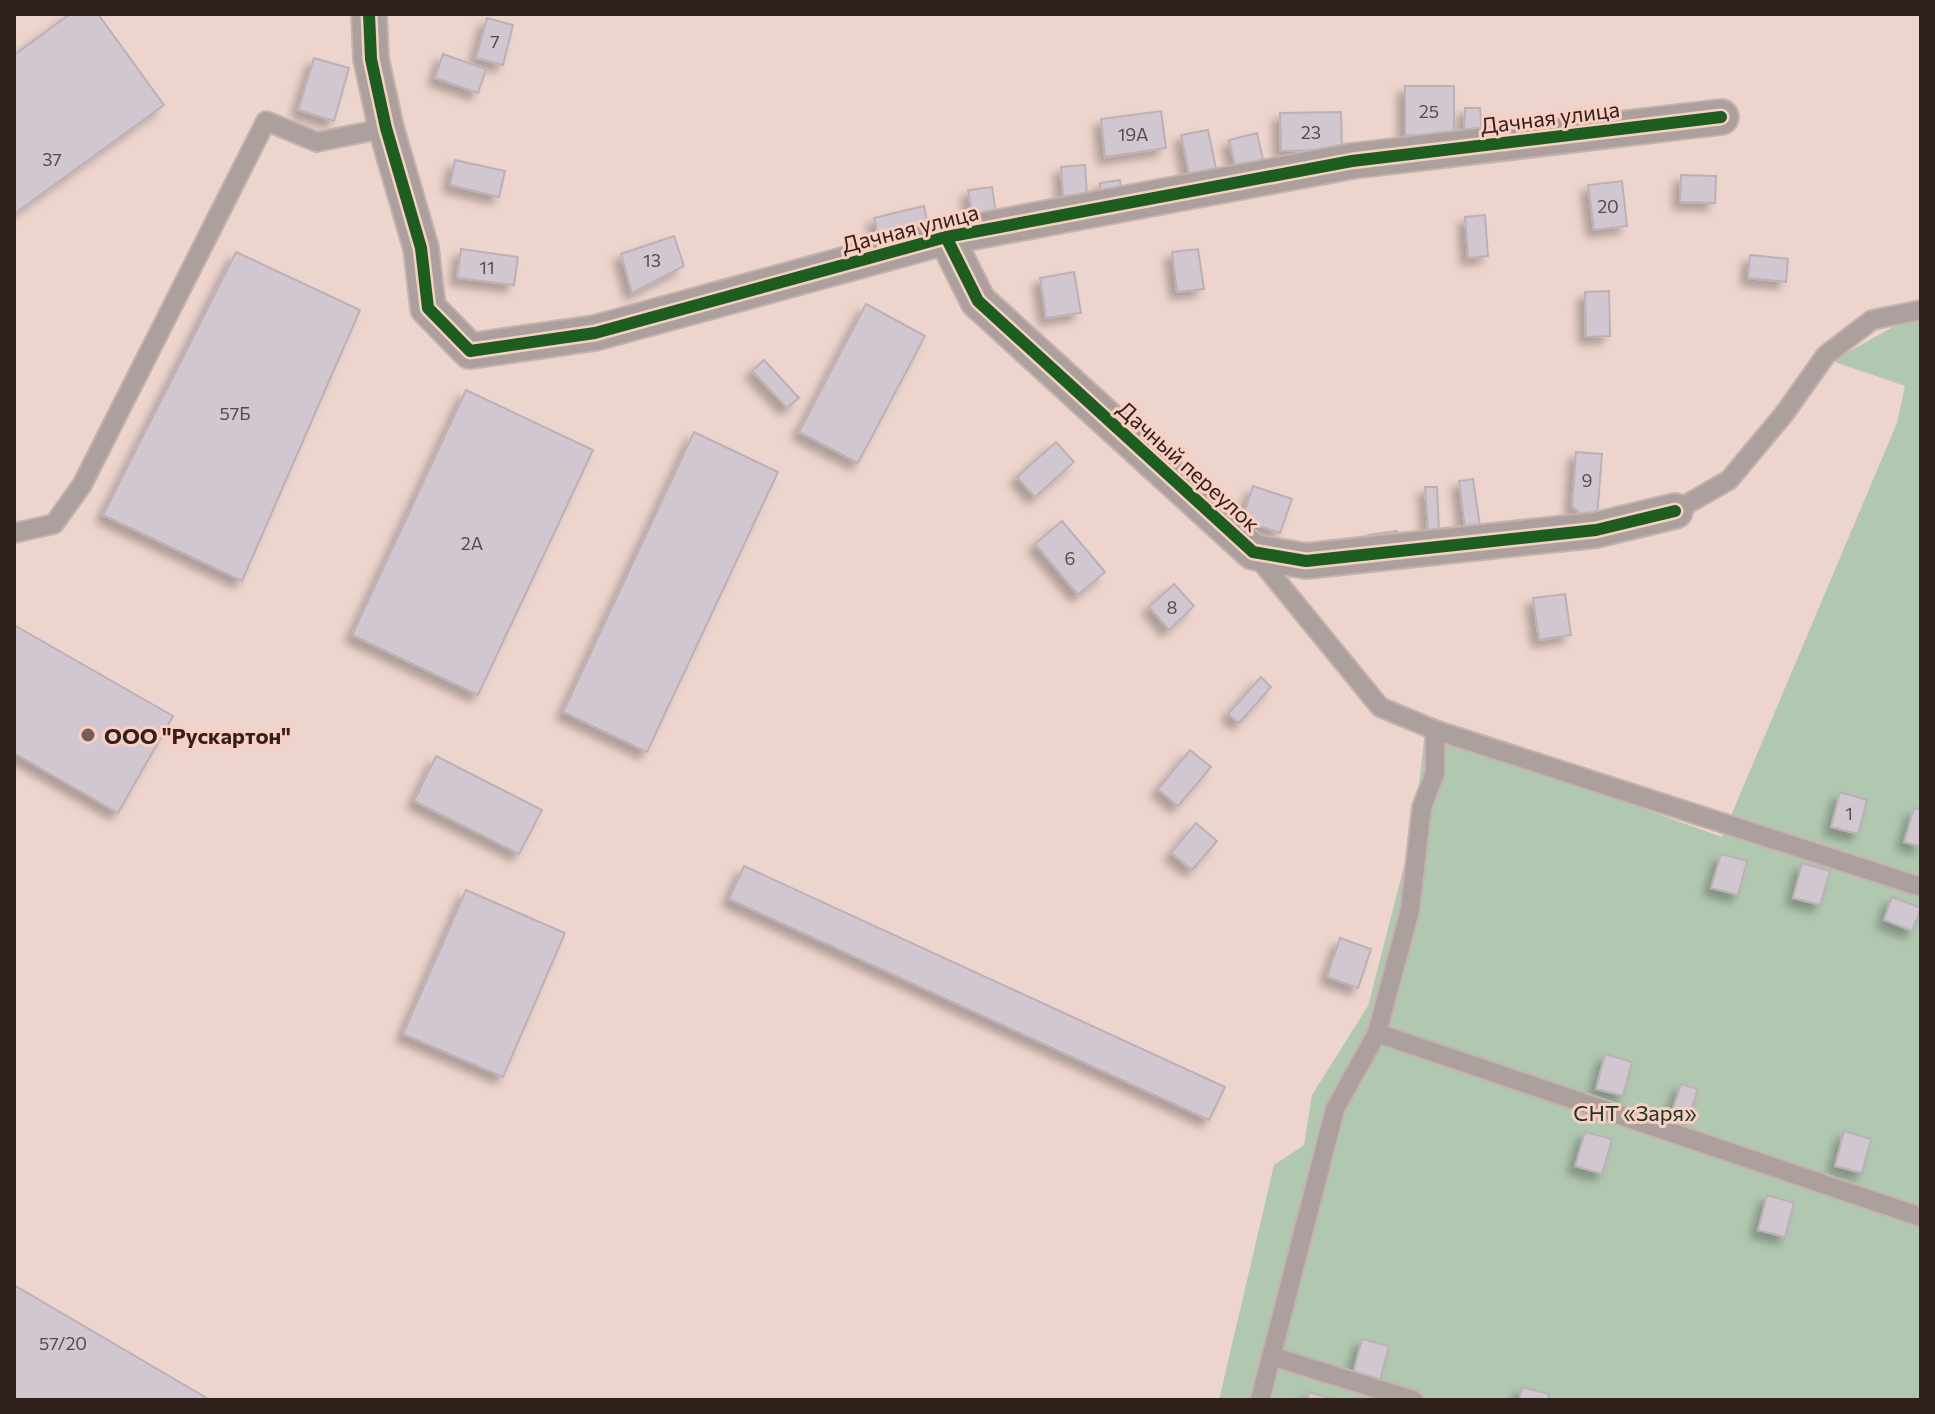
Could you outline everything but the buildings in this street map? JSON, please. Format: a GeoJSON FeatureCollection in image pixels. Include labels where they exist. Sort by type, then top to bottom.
{"type":"FeatureCollection","features":[{"type":"Feature","properties":{"kind":"street","name":"Дачная улица"},"geometry":{"type":"LineString","coordinates":[[369,14],[371,59],[386,128],[421,248],[428,308],[470,351],[595,333],[946,237],[1352,161],[1721,117]]}},
{"type":"Feature","properties":{"kind":"street","name":"Дачный переулок"},"geometry":{"type":"LineString","coordinates":[[946,237],[978,301],[1253,552],[1306,561],[1596,530],[1675,511]]}},
{"type":"Feature","properties":{"kind":"lane"},"geometry":{"type":"LineString","coordinates":[[14,533],[54,524],[82,485],[266,121],[317,142],[386,128]]}},
{"type":"Feature","properties":{"kind":"lane"},"geometry":{"type":"LineString","coordinates":[[1675,511],[1729,480],[1784,414],[1826,355],[1872,320],[1921,310]]}},
{"type":"Feature","properties":{"kind":"lane"},"geometry":{"type":"LineString","coordinates":[[1253,552],[1380,707],[1435,730],[1921,887]]}},
{"type":"Feature","properties":{"kind":"lane"},"geometry":{"type":"LineString","coordinates":[[1260,1400],[1335,1109],[1377,1033],[1410,910],[1422,807],[1435,773],[1435,730]]}},
{"type":"Feature","properties":{"kind":"lane"},"geometry":{"type":"LineString","coordinates":[[1377,1033],[1921,1217]]}},
{"type":"Feature","properties":{"kind":"lane"},"geometry":{"type":"LineString","coordinates":[[1271,1356],[1413,1400]]}},
{"type":"Feature","properties":{"kind":"green space","name":"СНТ «Заря»"},"geometry":{"type":"Polygon","coordinates":[[[1921,320],[1921,1400],[1219,1400],[1274,1165],[1304,1145],[1312,1095],[1368,1006],[1415,824],[1424,739],[1499,757],[1722,837],[1897,423],[1905,386],[1832,361],[1902,322],[1921,320]]]}},
{"type":"Feature","properties":{"kind":"cycle path"},"geometry":{"type":"LineString","coordinates":[[369,14],[371,59],[386,128],[421,248],[428,308],[470,351],[595,333],[946,237],[1352,161],[1721,117]]}},
{"type":"Feature","properties":{"kind":"cycle path"},"geometry":{"type":"LineString","coordinates":[[946,237],[978,301],[1253,552],[1306,561],[1596,530],[1675,511]]}},
{"type":"Feature","properties":{"kind":"place","name":"ООО \"Рускартон\""},"geometry":{"type":"Point","coordinates":[88,735]}}]}
